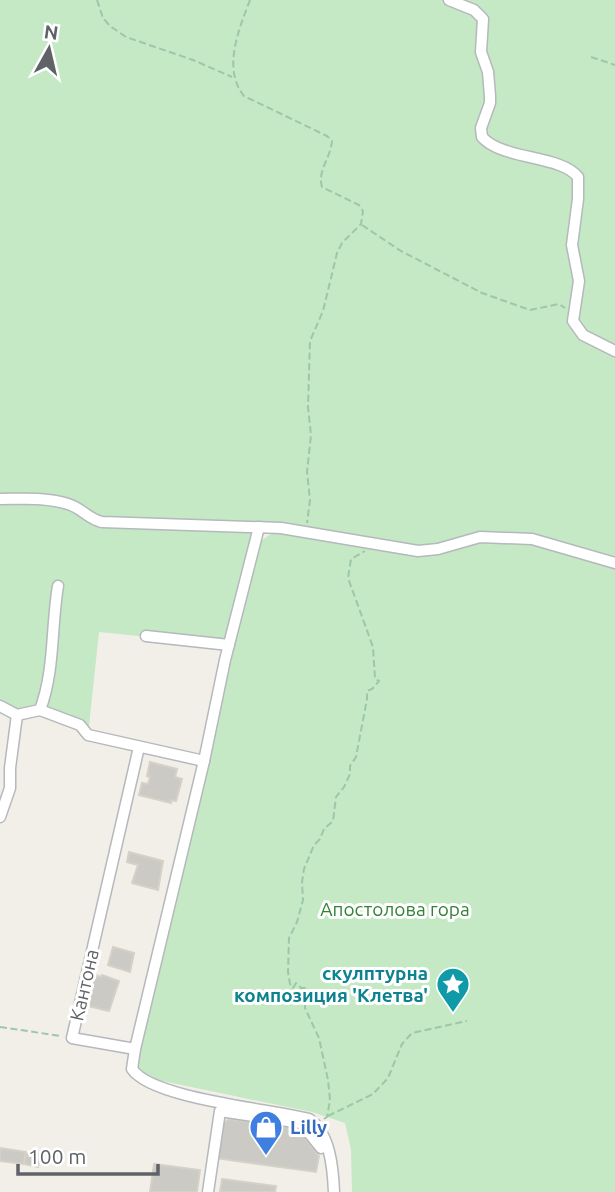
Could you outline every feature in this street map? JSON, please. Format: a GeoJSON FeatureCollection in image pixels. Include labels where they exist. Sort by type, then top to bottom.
{"type":"FeatureCollection","features":[{"type":"Feature","properties":{"kind":"street"},"geometry":{"type":"LineString","coordinates":[[449,0],[474,10],[483,19],[481,52],[488,72],[490,103],[481,128],[482,137],[496,147],[567,169],[578,177],[572,245],[579,281],[573,314],[575,327],[583,335],[615,351]]}},
{"type":"Feature","properties":{"kind":"street"},"geometry":{"type":"LineString","coordinates":[[0,499],[69,504],[80,509],[91,520],[102,522],[306,530],[378,545],[429,551],[480,537],[532,539],[615,564]]}},
{"type":"Feature","properties":{"kind":"street"},"geometry":{"type":"LineString","coordinates":[[259,527],[229,645],[132,1069],[144,1081],[204,1100],[290,1114],[318,1124],[328,1147],[334,1192]]}},
{"type":"Feature","properties":{"kind":"street"},"geometry":{"type":"LineString","coordinates":[[40,710],[49,676],[58,586]]}},
{"type":"Feature","properties":{"kind":"street"},"geometry":{"type":"LineString","coordinates":[[146,636],[229,645]]}},
{"type":"Feature","properties":{"kind":"street"},"geometry":{"type":"LineString","coordinates":[[0,706],[17,715],[40,710],[80,725],[88,735],[204,761]]}},
{"type":"Feature","properties":{"kind":"street"},"geometry":{"type":"LineString","coordinates":[[0,817],[10,788],[17,715]]}},
{"type":"Feature","properties":{"kind":"street","name":"Кантона"},"geometry":{"type":"LineString","coordinates":[[135,1048],[72,1038],[139,747]]}},
{"type":"Feature","properties":{"kind":"street"},"geometry":{"type":"LineString","coordinates":[[208,1192],[220,1111],[301,1123],[321,1148]]}},
{"type":"Feature","properties":{"kind":"path"},"geometry":{"type":"LineString","coordinates":[[97,0],[103,18],[126,37],[193,60],[233,78]]}},
{"type":"Feature","properties":{"kind":"path"},"geometry":{"type":"LineString","coordinates":[[250,0],[233,57],[233,78],[244,96],[327,136],[332,141],[320,176],[322,187],[359,205],[363,211],[362,224],[342,243],[337,253],[323,311],[310,341],[311,435],[307,472],[310,500],[306,530]]}},
{"type":"Feature","properties":{"kind":"path"},"geometry":{"type":"LineString","coordinates":[[591,57],[615,65]]}},
{"type":"Feature","properties":{"kind":"path"},"geometry":{"type":"LineString","coordinates":[[362,224],[401,251],[482,293],[530,310],[559,304],[573,314]]}},
{"type":"Feature","properties":{"kind":"path"},"geometry":{"type":"LineString","coordinates":[[327,1117],[330,1098],[323,1065],[324,1055],[305,1008],[305,988],[296,983],[293,988],[290,985],[289,938],[298,922],[303,900],[302,882],[306,861],[324,829],[333,821],[336,797],[344,787],[350,774],[350,766],[356,757],[367,691],[379,681],[375,679],[373,647],[351,590],[348,574],[349,563],[355,556],[378,545]]}},
{"type":"Feature","properties":{"kind":"path"},"geometry":{"type":"LineString","coordinates":[[318,1124],[373,1094],[388,1078],[402,1044],[412,1033],[467,1021]]}},
{"type":"Feature","properties":{"kind":"path"},"geometry":{"type":"LineString","coordinates":[[0,1027],[72,1038]]}},
{"type":"Feature","properties":{"kind":"green space","name":"Апостолова гора"},"geometry":{"type":"Polygon","coordinates":[[[0,0],[615,0],[615,1192],[352,1192],[351,1149],[345,1123],[312,1112],[153,1079],[135,1069],[135,1053],[259,542],[280,528],[259,527],[229,645],[99,632],[88,735],[80,725],[40,710],[17,715],[0,706],[0,0]]]}},
{"type":"Feature","properties":{"kind":"building"},"geometry":{"type":"Polygon","coordinates":[[[150,762],[177,769],[175,777],[182,779],[176,801],[171,800],[171,803],[139,795],[142,783],[148,784],[150,762]]]}},
{"type":"Feature","properties":{"kind":"building"},"geometry":{"type":"Polygon","coordinates":[[[129,852],[163,861],[158,890],[132,883],[138,865],[127,862],[129,852]]]}},
{"type":"Feature","properties":{"kind":"building"},"geometry":{"type":"Polygon","coordinates":[[[113,947],[134,953],[130,972],[108,965],[113,947]]]}},
{"type":"Feature","properties":{"kind":"building"},"geometry":{"type":"Polygon","coordinates":[[[95,975],[119,981],[109,1011],[88,1006],[89,1002],[86,1002],[95,975]]]}},
{"type":"Feature","properties":{"kind":"building"},"geometry":{"type":"Polygon","coordinates":[[[229,1119],[297,1128],[319,1156],[316,1172],[215,1158],[220,1126],[229,1119]]]}},
{"type":"Feature","properties":{"kind":"building"},"geometry":{"type":"Polygon","coordinates":[[[0,1148],[26,1152],[24,1164],[0,1161],[0,1148]]]}},
{"type":"Feature","properties":{"kind":"building"},"geometry":{"type":"Polygon","coordinates":[[[26,1152],[40,1154],[38,1167],[24,1164],[26,1152]]]}},
{"type":"Feature","properties":{"kind":"building"},"geometry":{"type":"Polygon","coordinates":[[[154,1164],[200,1170],[197,1192],[150,1192],[154,1164]]]}},
{"type":"Feature","properties":{"kind":"building"},"geometry":{"type":"Polygon","coordinates":[[[222,1179],[276,1186],[275,1192],[220,1192],[222,1179]]]}},
{"type":"Feature","properties":{"kind":"place","name":"скулптурна композиция 'Клетва'"},"geometry":{"type":"Point","coordinates":[453,1014]}},
{"type":"Feature","properties":{"kind":"place","name":"Lilly"},"geometry":{"type":"Point","coordinates":[266,1157]}}]}
